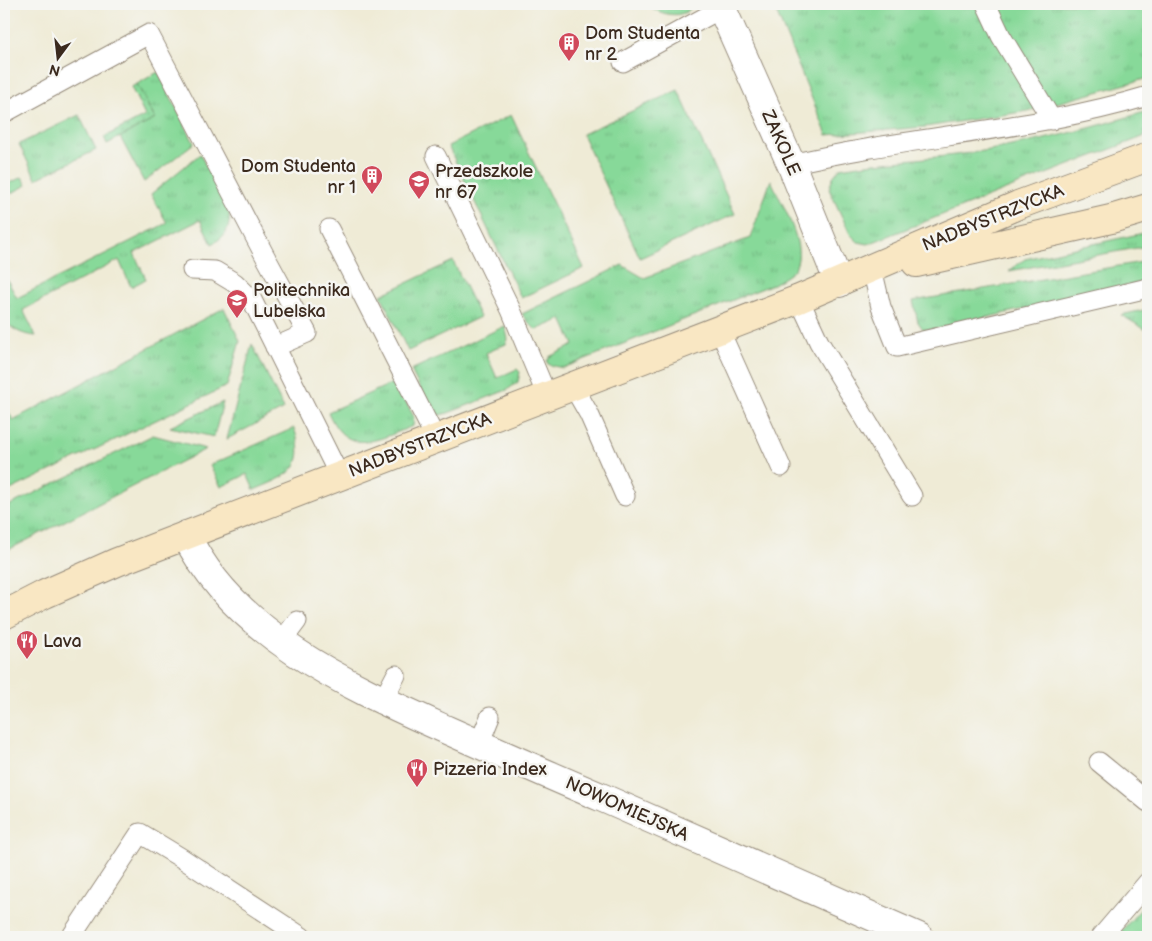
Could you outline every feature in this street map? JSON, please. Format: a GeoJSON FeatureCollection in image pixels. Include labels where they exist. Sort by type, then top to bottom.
{"type":"FeatureCollection","features":[{"type":"Feature","properties":{"kind":"street","name":"ZAKOLE"},"geometry":{"type":"LineString","coordinates":[[721,6],[791,164],[839,283]]}},
{"type":"Feature","properties":{"kind":"street","name":"NADBYSTRZYCKA"},"geometry":{"type":"LineString","coordinates":[[4,615],[45,594],[117,562],[799,299],[1018,205],[1148,157]]}},
{"type":"Feature","properties":{"kind":"street","name":"NADBYSTRZYCKA"},"geometry":{"type":"LineString","coordinates":[[839,283],[873,273],[1111,220],[1148,208]]}},
{"type":"Feature","properties":{"kind":"street","name":"NOWOMIEJSKA"},"geometry":{"type":"LineString","coordinates":[[186,535],[202,565],[254,620],[289,631],[333,676],[479,744],[920,937]]}},
{"type":"Feature","properties":{"kind":"lane"},"geometry":{"type":"LineString","coordinates":[[986,4],[1001,36],[1052,120]]}},
{"type":"Feature","properties":{"kind":"lane"},"geometry":{"type":"LineString","coordinates":[[623,62],[721,6]]}},
{"type":"Feature","properties":{"kind":"lane"},"geometry":{"type":"LineString","coordinates":[[4,113],[149,34],[264,256],[307,333],[275,347]]}},
{"type":"Feature","properties":{"kind":"lane"},"geometry":{"type":"LineString","coordinates":[[791,164],[831,154],[1052,120],[1148,96]]}},
{"type":"Feature","properties":{"kind":"lane"},"geometry":{"type":"LineString","coordinates":[[436,156],[512,310],[547,396]]}},
{"type":"Feature","properties":{"kind":"lane"},"geometry":{"type":"LineString","coordinates":[[329,229],[436,439]]}},
{"type":"Feature","properties":{"kind":"lane"},"geometry":{"type":"LineString","coordinates":[[192,270],[215,271],[236,283],[252,300],[340,477]]}},
{"type":"Feature","properties":{"kind":"lane"},"geometry":{"type":"LineString","coordinates":[[873,273],[881,307],[897,347],[1148,288]]}},
{"type":"Feature","properties":{"kind":"lane"},"geometry":{"type":"LineString","coordinates":[[799,299],[819,342],[912,496]]}},
{"type":"Feature","properties":{"kind":"lane"},"geometry":{"type":"LineString","coordinates":[[719,329],[781,467]]}},
{"type":"Feature","properties":{"kind":"lane"},"geometry":{"type":"LineString","coordinates":[[573,386],[589,414],[625,496]]}},
{"type":"Feature","properties":{"kind":"lane"},"geometry":{"type":"LineString","coordinates":[[383,700],[396,675]]}},
{"type":"Feature","properties":{"kind":"lane"},"geometry":{"type":"LineString","coordinates":[[479,744],[490,717]]}},
{"type":"Feature","properties":{"kind":"lane"},"geometry":{"type":"LineString","coordinates":[[1099,762],[1148,802]]}},
{"type":"Feature","properties":{"kind":"lane"},"geometry":{"type":"LineString","coordinates":[[71,937],[140,832],[302,937]]}},
{"type":"Feature","properties":{"kind":"lane"},"geometry":{"type":"LineString","coordinates":[[1101,937],[1148,882]]}},
{"type":"Feature","properties":{"kind":"green space"},"geometry":{"type":"Polygon","coordinates":[[[661,4],[694,4],[686,12],[675,15],[663,13],[652,8],[661,4]]]}},
{"type":"Feature","properties":{"kind":"green space"},"geometry":{"type":"Polygon","coordinates":[[[773,4],[1148,4],[1148,78],[1028,111],[925,127],[827,135],[773,4]]]}},
{"type":"Feature","properties":{"kind":"green space"},"geometry":{"type":"Polygon","coordinates":[[[158,72],[194,143],[144,182],[120,137],[155,119],[137,84],[158,72]]]}},
{"type":"Feature","properties":{"kind":"green space"},"geometry":{"type":"Polygon","coordinates":[[[137,84],[155,119],[107,144],[104,137],[145,116],[131,87],[137,84]]]}},
{"type":"Feature","properties":{"kind":"green space"},"geometry":{"type":"Polygon","coordinates":[[[678,90],[735,214],[640,258],[582,134],[678,90]]]}},
{"type":"Feature","properties":{"kind":"green space"},"geometry":{"type":"Polygon","coordinates":[[[1148,111],[1148,135],[868,244],[858,242],[850,234],[829,189],[833,177],[840,168],[960,154],[1021,144],[1148,111]]]}},
{"type":"Feature","properties":{"kind":"green space"},"geometry":{"type":"Polygon","coordinates":[[[79,115],[96,150],[36,179],[19,144],[79,115]]]}},
{"type":"Feature","properties":{"kind":"green space"},"geometry":{"type":"Polygon","coordinates":[[[511,115],[584,268],[521,298],[448,146],[511,115]]]}},
{"type":"Feature","properties":{"kind":"green space"},"geometry":{"type":"Polygon","coordinates":[[[200,154],[229,213],[228,228],[220,238],[212,244],[200,220],[134,253],[146,279],[131,287],[119,260],[23,310],[36,336],[18,331],[4,320],[5,276],[17,298],[167,223],[151,194],[200,154]]]}},
{"type":"Feature","properties":{"kind":"green space"},"geometry":{"type":"Polygon","coordinates":[[[22,177],[27,185],[4,197],[4,186],[22,177]]]}},
{"type":"Feature","properties":{"kind":"green space"},"geometry":{"type":"Polygon","coordinates":[[[771,180],[786,211],[798,248],[798,259],[791,273],[773,284],[563,368],[549,365],[547,362],[549,357],[574,345],[562,319],[536,330],[522,314],[622,265],[644,278],[750,238],[771,180]]]}},
{"type":"Feature","properties":{"kind":"green space"},"geometry":{"type":"Polygon","coordinates":[[[1148,232],[1148,246],[1009,271],[1025,259],[1148,232]]]}},
{"type":"Feature","properties":{"kind":"green space"},"geometry":{"type":"Polygon","coordinates":[[[453,261],[480,317],[408,351],[381,295],[453,261]]]}},
{"type":"Feature","properties":{"kind":"green space"},"geometry":{"type":"Polygon","coordinates":[[[1148,261],[1148,281],[931,330],[923,329],[918,322],[913,301],[1148,261]]]}},
{"type":"Feature","properties":{"kind":"green space"},"geometry":{"type":"Polygon","coordinates":[[[224,308],[240,341],[227,386],[4,493],[4,403],[13,420],[224,308]]]}},
{"type":"Feature","properties":{"kind":"green space"},"geometry":{"type":"Polygon","coordinates":[[[1148,309],[1148,331],[1121,315],[1148,309]]]}},
{"type":"Feature","properties":{"kind":"green space"},"geometry":{"type":"Polygon","coordinates":[[[505,326],[508,339],[506,344],[486,353],[497,378],[517,369],[520,372],[518,382],[507,390],[448,413],[439,415],[431,411],[411,370],[505,326]]]}},
{"type":"Feature","properties":{"kind":"green space"},"geometry":{"type":"Polygon","coordinates":[[[252,344],[284,409],[227,439],[252,344]]]}},
{"type":"Feature","properties":{"kind":"green space"},"geometry":{"type":"Polygon","coordinates":[[[395,382],[414,417],[413,426],[376,440],[364,442],[344,436],[328,412],[395,382]]]}},
{"type":"Feature","properties":{"kind":"green space"},"geometry":{"type":"Polygon","coordinates":[[[223,402],[214,437],[170,427],[223,402]]]}},
{"type":"Feature","properties":{"kind":"green space"},"geometry":{"type":"Polygon","coordinates":[[[294,428],[299,453],[297,462],[292,470],[254,490],[247,474],[221,487],[210,465],[294,428]]]}},
{"type":"Feature","properties":{"kind":"green space"},"geometry":{"type":"Polygon","coordinates":[[[153,435],[206,449],[4,552],[4,508],[153,435]]]}},
{"type":"Feature","properties":{"kind":"green space"},"geometry":{"type":"Polygon","coordinates":[[[1148,901],[1148,937],[1116,937],[1148,901]]]}},
{"type":"Feature","properties":{"kind":"place","name":"Dom Studenta nr 2"},"geometry":{"type":"Point","coordinates":[569,62]}},
{"type":"Feature","properties":{"kind":"place","name":"Dom Studenta nr 1"},"geometry":{"type":"Point","coordinates":[372,195]}},
{"type":"Feature","properties":{"kind":"place","name":"Przedszkole nr 67"},"geometry":{"type":"Point","coordinates":[419,200]}},
{"type":"Feature","properties":{"kind":"place","name":"Politechnika Lubelska"},"geometry":{"type":"Point","coordinates":[237,319]}},
{"type":"Feature","properties":{"kind":"place","name":"Lava"},"geometry":{"type":"Point","coordinates":[27,660]}},
{"type":"Feature","properties":{"kind":"place","name":"Pizzeria Index"},"geometry":{"type":"Point","coordinates":[417,788]}}]}
